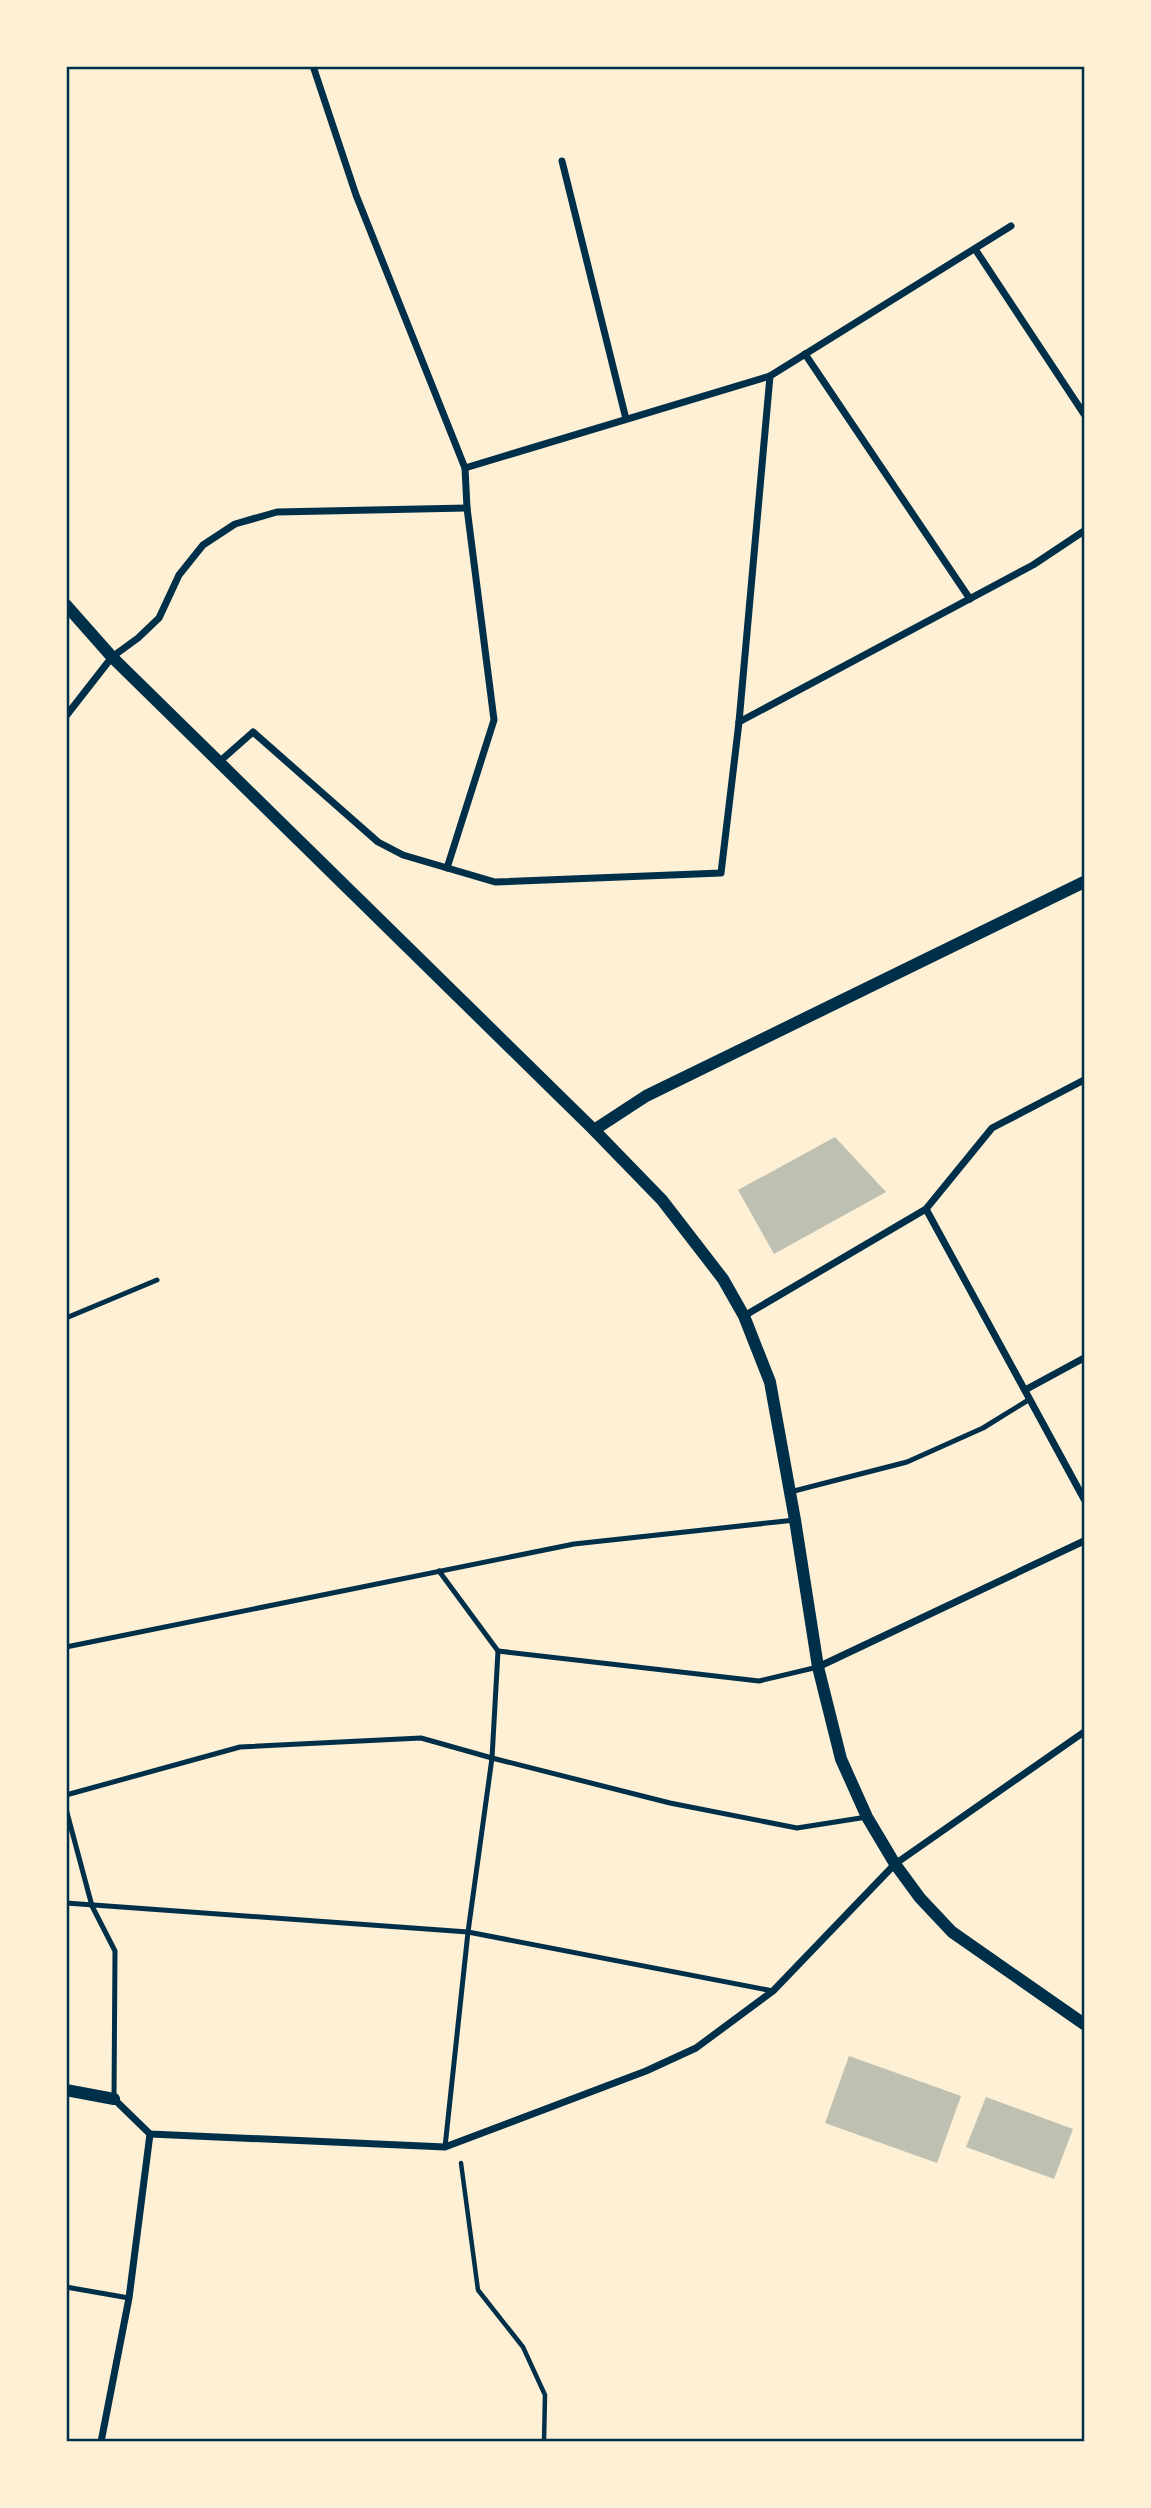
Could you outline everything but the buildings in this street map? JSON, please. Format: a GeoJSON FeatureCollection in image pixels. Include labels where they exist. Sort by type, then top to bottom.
{"type":"FeatureCollection","features":[{"type":"Feature","properties":{"kind":"street"},"geometry":{"type":"LineString","coordinates":[[313,66],[356,195],[465,468],[467,508],[494,720],[447,868]]}},
{"type":"Feature","properties":{"kind":"street"},"geometry":{"type":"LineString","coordinates":[[562,161],[626,419]]}},
{"type":"Feature","properties":{"kind":"street"},"geometry":{"type":"LineString","coordinates":[[465,468],[770,376],[1011,226]]}},
{"type":"Feature","properties":{"kind":"street"},"geometry":{"type":"LineString","coordinates":[[975,249],[1084,414]]}},
{"type":"Feature","properties":{"kind":"street"},"geometry":{"type":"LineString","coordinates":[[805,354],[970,599]]}},
{"type":"Feature","properties":{"kind":"street"},"geometry":{"type":"LineString","coordinates":[[219,762],[253,732],[378,842],[403,855],[495,883],[721,873],[739,722],[770,376]]}},
{"type":"Feature","properties":{"kind":"street"},"geometry":{"type":"LineString","coordinates":[[66,716],[112,657],[159,618],[179,575],[203,545],[235,524],[277,512],[467,508]]}},
{"type":"Feature","properties":{"kind":"street"},"geometry":{"type":"LineString","coordinates":[[739,722],[1033,565],[1084,531]]}},
{"type":"Feature","properties":{"kind":"street"},"geometry":{"type":"LineString","coordinates":[[66,605],[112,657],[594,1130],[662,1200],[723,1279],[744,1316],[769,1382],[795,1520],[818,1667],[841,1759],[867,1817],[919,1898],[952,1932],[1084,2024]]}},
{"type":"Feature","properties":{"kind":"street"},"geometry":{"type":"LineString","coordinates":[[594,1130],[646,1096],[1084,881]]}},
{"type":"Feature","properties":{"kind":"street"},"geometry":{"type":"LineString","coordinates":[[744,1316],[926,1209],[992,1128],[1084,1080]]}},
{"type":"Feature","properties":{"kind":"street"},"geometry":{"type":"LineString","coordinates":[[926,1209],[1084,1499]]}},
{"type":"Feature","properties":{"kind":"street"},"geometry":{"type":"LineString","coordinates":[[1025,1390],[1084,1358]]}},
{"type":"Feature","properties":{"kind":"street"},"geometry":{"type":"LineString","coordinates":[[818,1667],[1084,1541]]}},
{"type":"Feature","properties":{"kind":"street"},"geometry":{"type":"LineString","coordinates":[[66,2090],[114,2099],[150,2134],[445,2147],[458,2143],[623,2081],[696,2049],[774,1991],[895,1864],[1084,1732]]}},
{"type":"Feature","properties":{"kind":"street"},"geometry":{"type":"LineString","coordinates":[[100,2441],[129,2298],[150,2134]]}},
{"type":"Feature","properties":{"kind":"lane"},"geometry":{"type":"LineString","coordinates":[[66,1318],[157,1280]]}},
{"type":"Feature","properties":{"kind":"lane"},"geometry":{"type":"LineString","coordinates":[[790,1492],[907,1462],[984,1428],[1030,1399]]}},
{"type":"Feature","properties":{"kind":"lane"},"geometry":{"type":"LineString","coordinates":[[66,1647],[574,1544],[795,1520]]}},
{"type":"Feature","properties":{"kind":"lane"},"geometry":{"type":"LineString","coordinates":[[439,1571],[498,1651],[492,1758],[468,1932],[445,2147]]}},
{"type":"Feature","properties":{"kind":"lane"},"geometry":{"type":"LineString","coordinates":[[498,1651],[759,1681],[818,1667]]}},
{"type":"Feature","properties":{"kind":"lane"},"geometry":{"type":"LineString","coordinates":[[66,1795],[240,1748],[421,1738],[670,1803],[797,1828],[867,1817]]}},
{"type":"Feature","properties":{"kind":"lane"},"geometry":{"type":"LineString","coordinates":[[66,1808],[92,1906],[115,1951],[114,2099]]}},
{"type":"Feature","properties":{"kind":"lane"},"geometry":{"type":"LineString","coordinates":[[66,1903],[468,1932],[774,1991]]}},
{"type":"Feature","properties":{"kind":"lane"},"geometry":{"type":"LineString","coordinates":[[66,2287],[129,2298]]}},
{"type":"Feature","properties":{"kind":"path"},"geometry":{"type":"LineString","coordinates":[[458,2143],[478,2290],[523,2347],[545,2395],[544,2441]]}}]}
